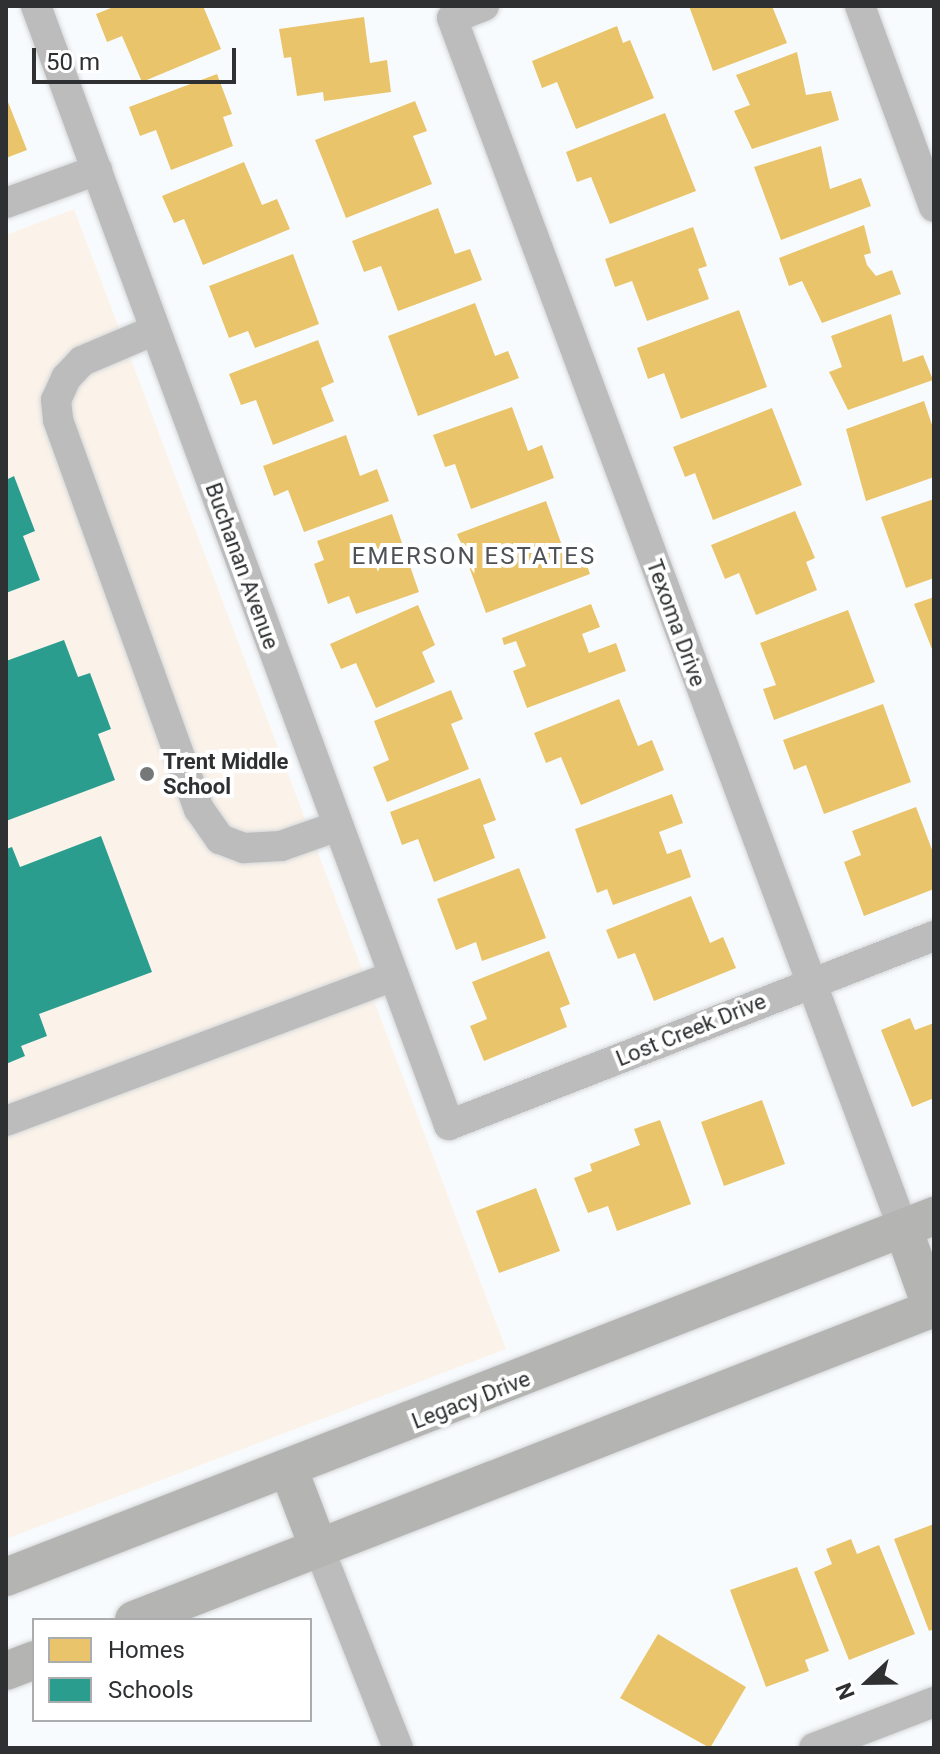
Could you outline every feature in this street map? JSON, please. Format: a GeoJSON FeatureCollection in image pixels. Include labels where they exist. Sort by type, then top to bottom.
{"type":"FeatureCollection","features":[{"type":"Feature","properties":{"kind":"main road"},"geometry":{"type":"LineString","coordinates":[[139,1618],[933,1308],[918,1222]]}},
{"type":"Feature","properties":{"kind":"main road","name":"Legacy Drive"},"geometry":{"type":"LineString","coordinates":[[6,1577],[289,1470],[918,1222]]}},
{"type":"Feature","properties":{"kind":"main road"},"geometry":{"type":"LineString","coordinates":[[289,1470],[318,1546]]}},
{"type":"Feature","properties":{"kind":"main road"},"geometry":{"type":"LineString","coordinates":[[6,1671],[32,1661]]}},
{"type":"Feature","properties":{"kind":"street","name":"Buchanan Avenue"},"geometry":{"type":"LineString","coordinates":[[36,6],[449,1125]]}},
{"type":"Feature","properties":{"kind":"street","name":"Texoma Drive"},"geometry":{"type":"LineString","coordinates":[[484,6],[452,18],[809,984],[918,1222]]}},
{"type":"Feature","properties":{"kind":"street"},"geometry":{"type":"LineString","coordinates":[[860,6],[934,207]]}},
{"type":"Feature","properties":{"kind":"street"},"geometry":{"type":"LineString","coordinates":[[6,203],[97,170]]}},
{"type":"Feature","properties":{"kind":"street"},"geometry":{"type":"LineString","coordinates":[[155,330],[82,361],[56,400],[58,420],[199,809],[220,839],[244,848],[281,846],[338,826]]}},
{"type":"Feature","properties":{"kind":"street","name":"Lost Creek Drive"},"geometry":{"type":"LineString","coordinates":[[449,1125],[934,936]]}},
{"type":"Feature","properties":{"kind":"street"},"geometry":{"type":"LineString","coordinates":[[6,1121],[394,976]]}},
{"type":"Feature","properties":{"kind":"street"},"geometry":{"type":"LineString","coordinates":[[318,1546],[398,1748]]}},
{"type":"Feature","properties":{"kind":"street"},"geometry":{"type":"LineString","coordinates":[[814,1748],[934,1702]]}},
{"type":"Feature","properties":{"kind":"shaded area","name":"Trent Middle School"},"geometry":{"type":"Polygon","coordinates":[[[74,209],[506,1349],[6,1539],[6,235],[74,209]]]}},
{"type":"Feature","properties":{"kind":"building: Homes"},"geometry":{"type":"Polygon","coordinates":[[[116,6],[203,6],[221,49],[142,82],[122,36],[107,42],[96,14],[116,6]]]}},
{"type":"Feature","properties":{"kind":"building: Homes"},"geometry":{"type":"Polygon","coordinates":[[[689,6],[772,6],[787,43],[713,71],[689,6]]]}},
{"type":"Feature","properties":{"kind":"building: Homes"},"geometry":{"type":"Polygon","coordinates":[[[364,17],[370,63],[387,60],[391,92],[324,101],[323,92],[297,96],[291,57],[284,58],[279,29],[364,17]]]}},
{"type":"Feature","properties":{"kind":"building: Homes"},"geometry":{"type":"Polygon","coordinates":[[[617,26],[623,43],[630,40],[654,98],[576,129],[557,82],[542,88],[532,61],[617,26]]]}},
{"type":"Feature","properties":{"kind":"building: Homes"},"geometry":{"type":"Polygon","coordinates":[[[797,52],[806,95],[831,91],[839,120],[752,149],[734,111],[750,105],[736,75],[797,52]]]}},
{"type":"Feature","properties":{"kind":"building: Homes"},"geometry":{"type":"Polygon","coordinates":[[[217,74],[232,114],[223,117],[233,146],[171,170],[156,130],[140,136],[129,107],[217,74]]]}},
{"type":"Feature","properties":{"kind":"building: Homes"},"geometry":{"type":"Polygon","coordinates":[[[6,97],[27,150],[6,158],[6,97]]]}},
{"type":"Feature","properties":{"kind":"building: Homes"},"geometry":{"type":"Polygon","coordinates":[[[415,101],[427,131],[413,136],[432,184],[346,218],[315,140],[415,101]]]}},
{"type":"Feature","properties":{"kind":"building: Homes"},"geometry":{"type":"Polygon","coordinates":[[[665,113],[696,191],[610,224],[591,177],[577,182],[566,152],[665,113]]]}},
{"type":"Feature","properties":{"kind":"building: Homes"},"geometry":{"type":"Polygon","coordinates":[[[821,146],[830,189],[861,178],[871,206],[781,240],[754,167],[821,146]]]}},
{"type":"Feature","properties":{"kind":"building: Homes"},"geometry":{"type":"Polygon","coordinates":[[[244,162],[262,205],[277,199],[290,229],[203,265],[184,219],[174,223],[162,196],[244,162]]]}},
{"type":"Feature","properties":{"kind":"building: Homes"},"geometry":{"type":"Polygon","coordinates":[[[438,208],[455,254],[470,249],[482,280],[398,311],[381,266],[364,272],[352,241],[438,208]]]}},
{"type":"Feature","properties":{"kind":"building: Homes"},"geometry":{"type":"Polygon","coordinates":[[[864,225],[871,253],[864,255],[867,265],[876,276],[892,270],[901,294],[822,323],[802,281],[789,286],[779,258],[864,225]]]}},
{"type":"Feature","properties":{"kind":"building: Homes"},"geometry":{"type":"Polygon","coordinates":[[[693,227],[707,266],[698,269],[709,299],[647,321],[632,281],[615,287],[605,259],[693,227]]]}},
{"type":"Feature","properties":{"kind":"building: Homes"},"geometry":{"type":"Polygon","coordinates":[[[293,254],[319,324],[255,348],[248,331],[229,338],[209,286],[293,254]]]}},
{"type":"Feature","properties":{"kind":"building: Homes"},"geometry":{"type":"Polygon","coordinates":[[[475,303],[495,356],[508,351],[519,378],[418,416],[388,336],[475,303]]]}},
{"type":"Feature","properties":{"kind":"building: Homes"},"geometry":{"type":"Polygon","coordinates":[[[739,310],[767,387],[681,419],[664,373],[648,379],[637,348],[739,310]]]}},
{"type":"Feature","properties":{"kind":"building: Homes"},"geometry":{"type":"Polygon","coordinates":[[[891,314],[903,362],[923,355],[933,380],[848,410],[829,372],[842,367],[831,336],[891,314]]]}},
{"type":"Feature","properties":{"kind":"building: Homes"},"geometry":{"type":"Polygon","coordinates":[[[318,340],[334,382],[321,388],[334,421],[273,445],[256,400],[241,405],[229,374],[318,340]]]}},
{"type":"Feature","properties":{"kind":"building: Homes"},"geometry":{"type":"Polygon","coordinates":[[[924,401],[934,431],[934,477],[866,501],[846,429],[924,401]]]}},
{"type":"Feature","properties":{"kind":"building: Homes"},"geometry":{"type":"Polygon","coordinates":[[[512,407],[528,451],[542,445],[554,478],[471,509],[455,464],[445,467],[433,435],[512,407]]]}},
{"type":"Feature","properties":{"kind":"building: Homes"},"geometry":{"type":"Polygon","coordinates":[[[772,408],[802,485],[713,520],[695,473],[685,477],[673,447],[772,408]]]}},
{"type":"Feature","properties":{"kind":"building: Homes"},"geometry":{"type":"Polygon","coordinates":[[[346,435],[360,476],[377,469],[389,501],[304,532],[288,490],[274,496],[263,466],[346,435]]]}},
{"type":"Feature","properties":{"kind":"building: Homes"},"geometry":{"type":"Polygon","coordinates":[[[934,499],[934,578],[906,588],[881,517],[934,499]]]}},
{"type":"Feature","properties":{"kind":"building: Homes"},"geometry":{"type":"Polygon","coordinates":[[[546,501],[564,551],[580,545],[590,574],[486,613],[457,534],[546,501]]]}},
{"type":"Feature","properties":{"kind":"building: Homes"},"geometry":{"type":"Polygon","coordinates":[[[795,511],[815,558],[806,562],[817,590],[756,615],[739,573],[725,579],[711,545],[795,511]]]}},
{"type":"Feature","properties":{"kind":"building: Homes"},"geometry":{"type":"Polygon","coordinates":[[[392,514],[419,592],[356,614],[349,596],[328,604],[314,564],[324,560],[317,541],[392,514]]]}},
{"type":"Feature","properties":{"kind":"building: Homes"},"geometry":{"type":"Polygon","coordinates":[[[934,597],[934,654],[914,604],[934,597]]]}},
{"type":"Feature","properties":{"kind":"building: Homes"},"geometry":{"type":"Polygon","coordinates":[[[591,604],[600,627],[582,634],[589,653],[616,643],[626,671],[527,708],[513,671],[526,666],[516,641],[504,645],[502,638],[591,604]]]}},
{"type":"Feature","properties":{"kind":"building: Homes"},"geometry":{"type":"Polygon","coordinates":[[[418,605],[435,645],[422,652],[435,682],[376,708],[356,663],[341,669],[330,644],[418,605]]]}},
{"type":"Feature","properties":{"kind":"building: Homes"},"geometry":{"type":"Polygon","coordinates":[[[848,610],[875,682],[774,720],[763,689],[776,685],[760,643],[848,610]]]}},
{"type":"Feature","properties":{"kind":"building: Homes"},"geometry":{"type":"Polygon","coordinates":[[[451,690],[463,719],[451,724],[469,769],[387,802],[373,767],[389,760],[374,721],[451,690]]]}},
{"type":"Feature","properties":{"kind":"building: Homes"},"geometry":{"type":"Polygon","coordinates":[[[619,699],[638,746],[652,740],[664,770],[581,805],[561,757],[546,763],[534,733],[619,699]]]}},
{"type":"Feature","properties":{"kind":"building: Homes"},"geometry":{"type":"Polygon","coordinates":[[[883,704],[911,782],[824,814],[806,765],[794,770],[783,740],[883,704]]]}},
{"type":"Feature","properties":{"kind":"building: Homes"},"geometry":{"type":"Polygon","coordinates":[[[480,778],[496,820],[483,825],[495,858],[434,882],[418,839],[402,845],[390,812],[480,778]]]}},
{"type":"Feature","properties":{"kind":"building: Homes"},"geometry":{"type":"Polygon","coordinates":[[[672,794],[683,823],[659,832],[667,854],[681,849],[691,877],[613,905],[607,889],[597,893],[575,829],[672,794]]]}},
{"type":"Feature","properties":{"kind":"building: Homes"},"geometry":{"type":"Polygon","coordinates":[[[916,807],[934,855],[934,889],[864,916],[844,862],[861,855],[852,831],[916,807]]]}},
{"type":"Feature","properties":{"kind":"building: Homes"},"geometry":{"type":"Polygon","coordinates":[[[519,868],[546,938],[482,961],[476,942],[456,950],[437,899],[519,868]]]}},
{"type":"Feature","properties":{"kind":"building: Homes"},"geometry":{"type":"Polygon","coordinates":[[[691,896],[710,943],[723,937],[736,968],[654,1001],[635,953],[618,959],[606,930],[691,896]]]}},
{"type":"Feature","properties":{"kind":"building: Homes"},"geometry":{"type":"Polygon","coordinates":[[[549,951],[570,1004],[560,1008],[567,1027],[484,1061],[470,1026],[487,1019],[472,982],[549,951]]]}},
{"type":"Feature","properties":{"kind":"building: Homes"},"geometry":{"type":"Polygon","coordinates":[[[910,1018],[915,1030],[934,1023],[934,1098],[912,1107],[881,1030],[910,1018]]]}},
{"type":"Feature","properties":{"kind":"building: Homes"},"geometry":{"type":"Polygon","coordinates":[[[762,1100],[785,1164],[724,1186],[701,1122],[762,1100]]]}},
{"type":"Feature","properties":{"kind":"building: Homes"},"geometry":{"type":"Polygon","coordinates":[[[660,1120],[691,1204],[617,1231],[608,1206],[588,1213],[574,1178],[592,1171],[590,1164],[640,1145],[634,1129],[660,1120]]]}},
{"type":"Feature","properties":{"kind":"building: Homes"},"geometry":{"type":"Polygon","coordinates":[[[536,1188],[560,1251],[499,1273],[476,1211],[536,1188]]]}},
{"type":"Feature","properties":{"kind":"building: Homes"},"geometry":{"type":"Polygon","coordinates":[[[934,1524],[934,1629],[929,1631],[894,1539],[934,1524]]]}},
{"type":"Feature","properties":{"kind":"building: Homes"},"geometry":{"type":"Polygon","coordinates":[[[851,1539],[857,1554],[879,1545],[915,1634],[849,1660],[814,1572],[832,1564],[826,1549],[851,1539]]]}},
{"type":"Feature","properties":{"kind":"building: Homes"},"geometry":{"type":"Polygon","coordinates":[[[797,1567],[829,1651],[805,1660],[809,1671],[766,1687],[730,1590],[797,1567]]]}},
{"type":"Feature","properties":{"kind":"building: Homes"},"geometry":{"type":"Polygon","coordinates":[[[658,1634],[746,1687],[710,1748],[620,1698],[658,1634]]]}},
{"type":"Feature","properties":{"kind":"building: Schools"},"geometry":{"type":"Polygon","coordinates":[[[14,476],[35,531],[23,536],[40,580],[6,593],[6,480],[14,476]]]}},
{"type":"Feature","properties":{"kind":"building: Schools"},"geometry":{"type":"Polygon","coordinates":[[[64,640],[78,677],[90,673],[111,729],[98,734],[115,780],[6,821],[6,661],[64,640]]]}},
{"type":"Feature","properties":{"kind":"building: Schools"},"geometry":{"type":"Polygon","coordinates":[[[101,836],[152,972],[39,1014],[47,1036],[21,1046],[25,1056],[6,1064],[6,849],[12,847],[20,867],[101,836]]]}},
{"type":"Feature","properties":{"kind":"place","name":"Trent Middle School"},"geometry":{"type":"Point","coordinates":[147,774]}},
{"type":"Feature","properties":{"kind":"district","name":"EMERSON ESTATES"},"geometry":{"type":"Point","coordinates":[474,557]}}]}
